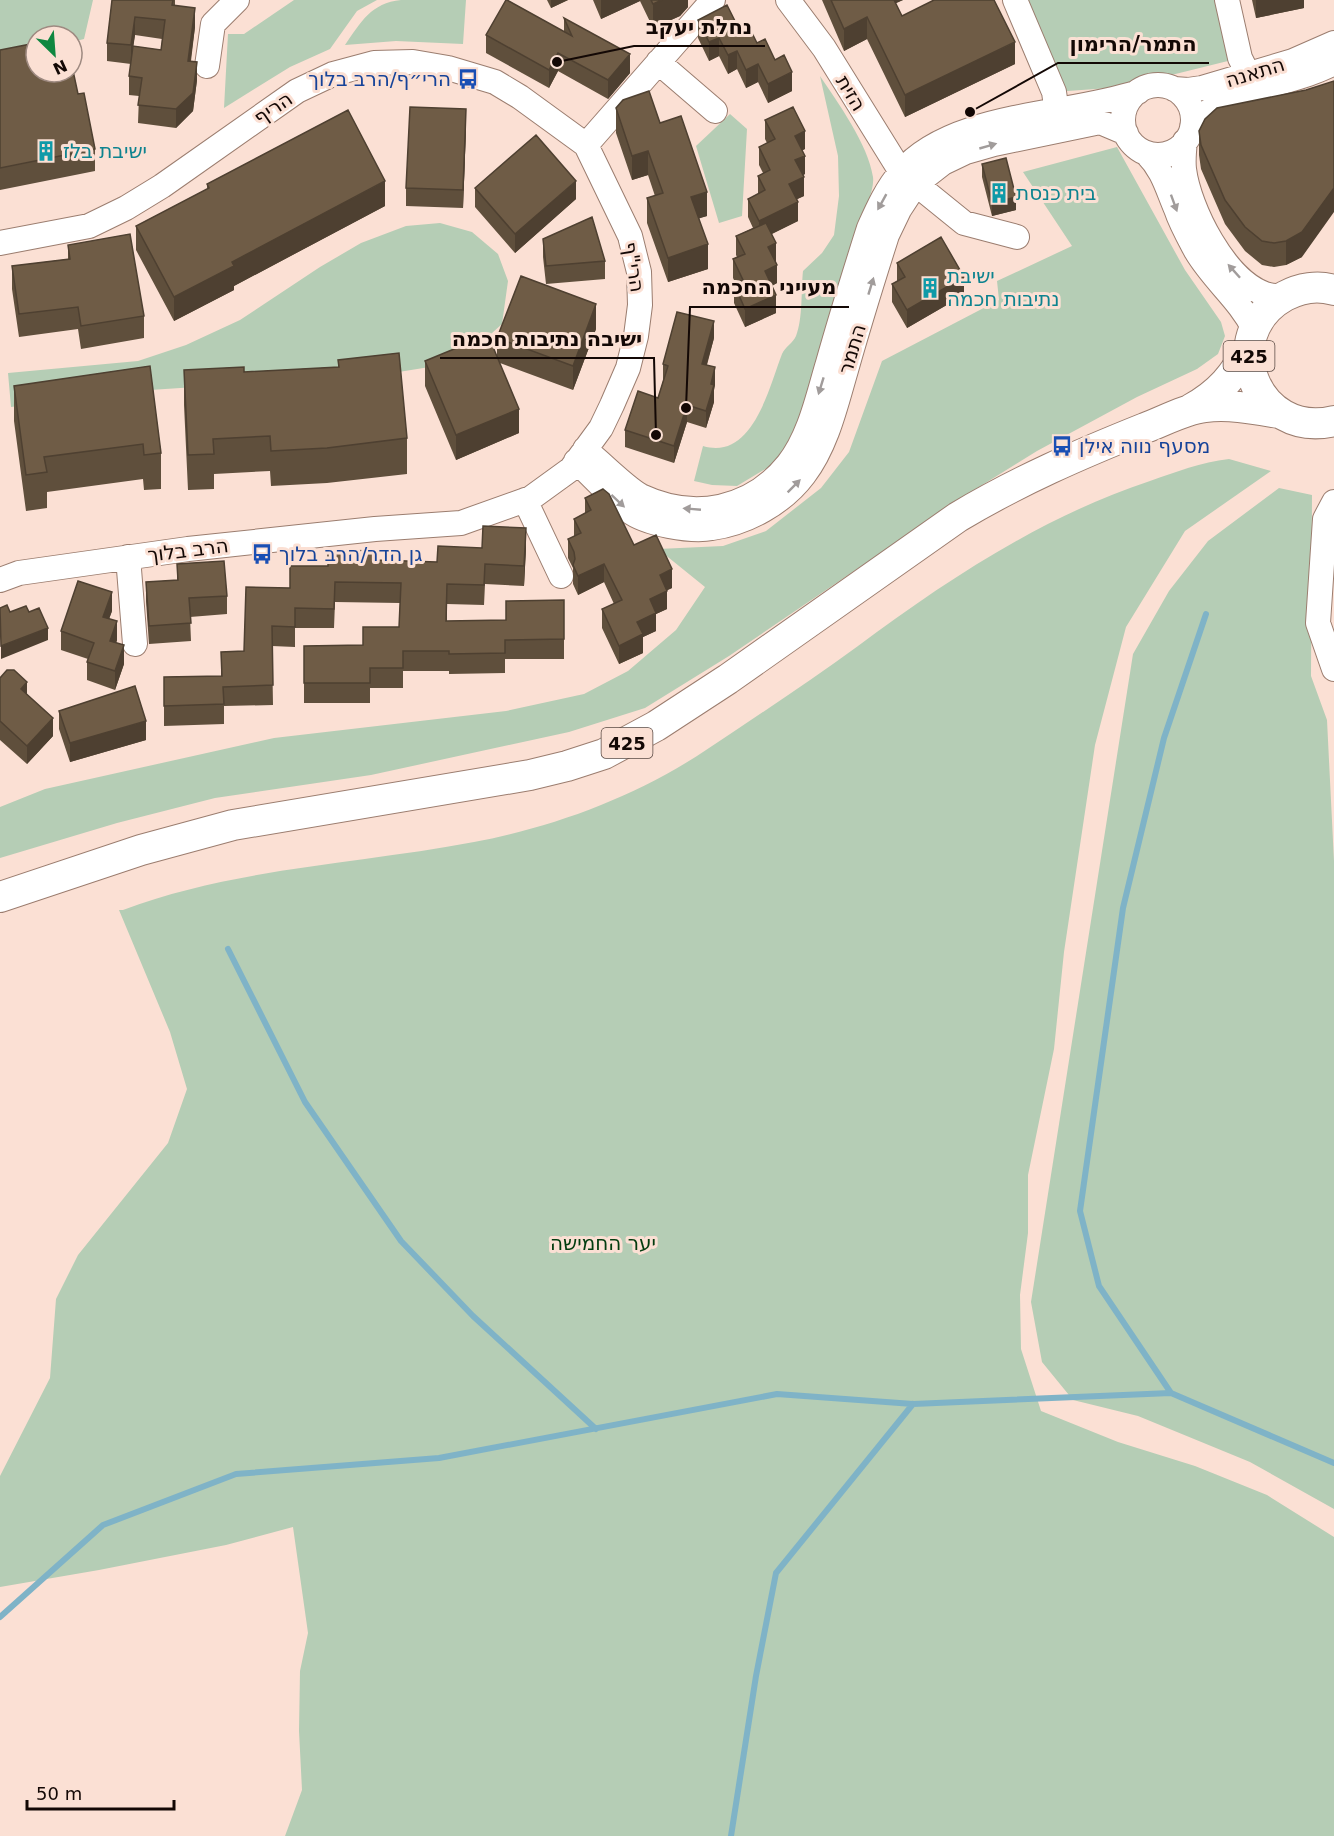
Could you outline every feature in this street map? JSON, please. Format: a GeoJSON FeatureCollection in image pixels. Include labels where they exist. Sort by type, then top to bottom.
{"type":"FeatureCollection","features":[{"type":"Feature","properties":{"kind":"main road","name":"425"},"geometry":{"type":"LineString","coordinates":[[1182,414],[1207,400],[1238,368],[1263,314],[1292,292],[1311,288],[1333,289]]}},
{"type":"Feature","properties":{"kind":"main road","name":"425"},"geometry":{"type":"LineString","coordinates":[[1251,338],[1249,366],[1254,384],[1264,400],[1279,413],[1299,422],[1322,424],[1334,421]]}},
{"type":"Feature","properties":{"kind":"main road","name":"425"},"geometry":{"type":"LineString","coordinates":[[0,897],[187,836],[286,815],[530,775],[604,754],[656,726],[720,685],[958,517],[998,493],[1082,454],[1204,407],[1226,406],[1279,413]]}},
{"type":"Feature","properties":{"kind":"street"},"geometry":{"type":"LineString","coordinates":[[207,66],[213,24],[237,0]]}},
{"type":"Feature","properties":{"kind":"street"},"geometry":{"type":"LineString","coordinates":[[586,145],[713,0]]}},
{"type":"Feature","properties":{"kind":"street","name":"הזית"},"geometry":{"type":"LineString","coordinates":[[788,0],[824,48],[908,178],[964,223],[1017,237]]}},
{"type":"Feature","properties":{"kind":"street"},"geometry":{"type":"LineString","coordinates":[[1015,0],[1054,92],[1058,121]]}},
{"type":"Feature","properties":{"kind":"street"},"geometry":{"type":"LineString","coordinates":[[1227,0],[1240,58],[1248,75]]}},
{"type":"Feature","properties":{"kind":"street","name":"התאנה"},"geometry":{"type":"LineString","coordinates":[[1174,89],[1202,88],[1248,75],[1293,61],[1334,43]]}},
{"type":"Feature","properties":{"kind":"street","name":"הריף"},"geometry":{"type":"LineString","coordinates":[[0,243],[89,226],[126,208],[162,186],[297,91],[333,74],[374,63],[413,62],[495,82],[520,97],[586,145]]}},
{"type":"Feature","properties":{"kind":"street"},"geometry":{"type":"LineString","coordinates":[[658,63],[714,111]]}},
{"type":"Feature","properties":{"kind":"street","name":"התאנה"},"geometry":{"type":"LineString","coordinates":[[1189,134],[1199,118],[1212,108],[1299,78],[1334,63]]}},
{"type":"Feature","properties":{"kind":"street"},"geometry":{"type":"LineString","coordinates":[[1251,338],[1245,312],[1197,252],[1176,210],[1162,173],[1146,153],[1136,147],[1126,133],[1124,120],[1126,108],[1138,92],[1150,86],[1162,86],[1174,89],[1183,96],[1190,106],[1193,117],[1184,168],[1193,203],[1212,242],[1239,277],[1254,289],[1267,295],[1284,297]]}},
{"type":"Feature","properties":{"kind":"street","name":"התמר"},"geometry":{"type":"LineString","coordinates":[[1058,121],[1138,92]]}},
{"type":"Feature","properties":{"kind":"street","name":"התמר"},"geometry":{"type":"LineString","coordinates":[[580,455],[630,512],[674,527],[701,530],[731,526],[758,513],[783,496],[804,475],[820,447],[913,160],[933,146],[959,134],[989,125],[1058,121],[1100,122],[1126,133]]}},
{"type":"Feature","properties":{"kind":"street"},"geometry":{"type":"LineString","coordinates":[[1146,153],[1158,155],[1169,153],[1180,147],[1189,134]]}},
{"type":"Feature","properties":{"kind":"street","name":"הרי\"ף"},"geometry":{"type":"LineString","coordinates":[[586,145],[630,236],[639,272],[640,305],[636,336],[628,368],[601,428]]}},
{"type":"Feature","properties":{"kind":"street","name":"הרב בלוך"},"geometry":{"type":"LineString","coordinates":[[0,580],[19,573],[188,549],[375,529],[461,523],[525,500],[571,469],[601,428]]}},
{"type":"Feature","properties":{"kind":"street"},"geometry":{"type":"LineString","coordinates":[[525,500],[561,576]]}},
{"type":"Feature","properties":{"kind":"street"},"geometry":{"type":"LineString","coordinates":[[1334,502],[1325,519],[1318,623],[1334,669]]}},
{"type":"Feature","properties":{"kind":"street"},"geometry":{"type":"LineString","coordinates":[[128,557],[135,645]]}},
{"type":"Feature","properties":{"kind":"green space"},"geometry":{"type":"Polygon","coordinates":[[[0,0],[93,0],[84,39],[84,24],[24,24],[24,51],[0,56],[0,0]]]}},
{"type":"Feature","properties":{"kind":"green space"},"geometry":{"type":"Polygon","coordinates":[[[294,0],[377,0],[357,11],[330,49],[290,67],[224,108],[228,34],[244,34],[294,0]]]}},
{"type":"Feature","properties":{"kind":"green space"},"geometry":{"type":"Polygon","coordinates":[[[401,0],[466,0],[463,44],[396,41],[345,45],[362,21],[374,9],[401,0]]]}},
{"type":"Feature","properties":{"kind":"green space"},"geometry":{"type":"Polygon","coordinates":[[[1015,0],[1227,0],[1240,58],[1123,87],[1054,92],[1015,0]]]}},
{"type":"Feature","properties":{"kind":"green space"},"geometry":{"type":"Polygon","coordinates":[[[820,76],[851,124],[865,151],[873,177],[869,200],[795,434],[782,459],[737,486],[712,485],[694,481],[703,446],[720,448],[735,443],[747,432],[756,418],[782,354],[795,338],[798,329],[803,271],[822,253],[834,235],[839,196],[838,156],[820,76]]]}},
{"type":"Feature","properties":{"kind":"green space"},"geometry":{"type":"Polygon","coordinates":[[[730,114],[747,129],[742,216],[719,223],[696,146],[730,114]]]}},
{"type":"Feature","properties":{"kind":"green space"},"geometry":{"type":"Polygon","coordinates":[[[1117,147],[1185,270],[1221,322],[1225,336],[1218,354],[1197,369],[1137,397],[1037,451],[963,497],[729,656],[645,708],[569,732],[371,775],[215,798],[117,823],[0,858],[0,807],[45,789],[274,738],[506,711],[584,694],[628,671],[676,630],[705,587],[658,549],[723,546],[766,531],[821,488],[849,452],[882,361],[999,300],[997,281],[1072,246],[1023,172],[1117,147]]]}},
{"type":"Feature","properties":{"kind":"green space"},"geometry":{"type":"Polygon","coordinates":[[[440,223],[472,232],[498,254],[508,281],[502,324],[471,352],[442,365],[380,375],[135,391],[11,407],[8,373],[138,361],[186,345],[240,320],[361,243],[406,226],[440,223]]]}},
{"type":"Feature","properties":{"kind":"green space","name":"יער החמישה"},"geometry":{"type":"Polygon","coordinates":[[[1229,459],[1271,471],[1185,531],[1126,627],[1095,745],[1064,952],[1054,1049],[1028,1175],[1028,1233],[1020,1295],[1021,1349],[1041,1411],[1118,1442],[1195,1466],[1267,1495],[1334,1537],[1334,1836],[285,1836],[302,1790],[299,1731],[300,1671],[308,1633],[293,1527],[226,1545],[0,1587],[0,1476],[50,1378],[56,1299],[78,1255],[168,1143],[187,1089],[170,1032],[119,910],[208,885],[252,876],[430,850],[503,836],[590,810],[645,785],[697,756],[819,674],[927,597],[1035,531],[1111,495],[1208,462],[1229,459]]]}},
{"type":"Feature","properties":{"kind":"green space"},"geometry":{"type":"Polygon","coordinates":[[[1279,488],[1312,495],[1311,676],[1327,720],[1334,861],[1334,1509],[1250,1462],[1138,1416],[1073,1400],[1042,1362],[1031,1302],[1133,654],[1169,591],[1208,541],[1279,488]]]}},
{"type":"Feature","properties":{"kind":"building"},"geometry":{"type":"Polygon","coordinates":[[[112,0],[173,0],[172,5],[195,8],[188,61],[197,62],[193,93],[176,109],[138,105],[142,78],[129,76],[133,46],[161,50],[165,20],[135,17],[131,45],[107,43],[112,0]]]}},
{"type":"Feature","properties":{"kind":"building"},"geometry":{"type":"Polygon","coordinates":[[[506,0],[572,36],[564,18],[630,54],[608,80],[558,53],[549,70],[486,35],[506,0]]]}},
{"type":"Feature","properties":{"kind":"building"},"geometry":{"type":"Polygon","coordinates":[[[831,0],[894,0],[902,16],[934,0],[994,0],[1015,42],[905,95],[867,17],[844,29],[831,0]]]}},
{"type":"Feature","properties":{"kind":"building"},"geometry":{"type":"Polygon","coordinates":[[[727,5],[738,27],[747,23],[757,43],[765,39],[775,60],[784,55],[792,72],[768,84],[758,64],[746,70],[737,51],[728,55],[719,38],[709,42],[698,20],[727,5]]]}},
{"type":"Feature","properties":{"kind":"building"},"geometry":{"type":"Polygon","coordinates":[[[24,45],[24,84],[76,84],[78,94],[84,93],[95,149],[0,168],[0,50],[24,45]]]}},
{"type":"Feature","properties":{"kind":"building"},"geometry":{"type":"Polygon","coordinates":[[[1334,81],[1334,188],[1302,232],[1286,241],[1274,243],[1262,241],[1245,227],[1225,200],[1201,145],[1199,131],[1205,119],[1217,108],[1306,90],[1334,81]]]}},
{"type":"Feature","properties":{"kind":"building"},"geometry":{"type":"Polygon","coordinates":[[[649,91],[660,123],[681,116],[707,192],[691,197],[708,244],[668,258],[647,198],[663,193],[648,151],[632,156],[616,108],[623,100],[649,91]]]}},
{"type":"Feature","properties":{"kind":"building"},"geometry":{"type":"Polygon","coordinates":[[[410,107],[466,109],[463,190],[406,188],[410,107]]]}},
{"type":"Feature","properties":{"kind":"building"},"geometry":{"type":"Polygon","coordinates":[[[793,107],[805,131],[795,136],[805,156],[795,160],[804,177],[789,184],[798,202],[759,221],[748,199],[765,190],[758,176],[770,170],[759,147],[775,139],[765,120],[793,107]]]}},
{"type":"Feature","properties":{"kind":"building"},"geometry":{"type":"Polygon","coordinates":[[[348,110],[385,181],[232,262],[234,266],[174,297],[136,226],[209,188],[207,184],[348,110]]]}},
{"type":"Feature","properties":{"kind":"building"},"geometry":{"type":"Polygon","coordinates":[[[536,135],[576,181],[515,234],[475,188],[536,135]]]}},
{"type":"Feature","properties":{"kind":"building","name":"בית כנסת"},"geometry":{"type":"Polygon","coordinates":[[[1006,158],[1016,197],[992,203],[982,164],[1006,158]]]}},
{"type":"Feature","properties":{"kind":"building"},"geometry":{"type":"Polygon","coordinates":[[[592,217],[605,261],[546,266],[543,239],[592,217]]]}},
{"type":"Feature","properties":{"kind":"building"},"geometry":{"type":"Polygon","coordinates":[[[766,223],[776,243],[768,247],[777,265],[765,271],[776,295],[745,309],[734,284],[743,280],[733,259],[745,254],[736,236],[766,223]]]}},
{"type":"Feature","properties":{"kind":"building"},"geometry":{"type":"Polygon","coordinates":[[[130,234],[144,316],[81,326],[78,307],[19,314],[12,266],[70,259],[68,245],[130,234]]]}},
{"type":"Feature","properties":{"kind":"building"},"geometry":{"type":"Polygon","coordinates":[[[941,237],[964,277],[907,310],[892,284],[905,277],[897,263],[941,237]]]}},
{"type":"Feature","properties":{"kind":"building"},"geometry":{"type":"Polygon","coordinates":[[[521,276],[596,304],[573,366],[497,338],[521,276]]]}},
{"type":"Feature","properties":{"kind":"building"},"geometry":{"type":"Polygon","coordinates":[[[677,312],[714,321],[702,364],[715,367],[711,384],[714,385],[706,411],[687,405],[674,446],[625,430],[638,391],[658,398],[668,366],[663,364],[677,312]]]}},
{"type":"Feature","properties":{"kind":"building"},"geometry":{"type":"Polygon","coordinates":[[[488,335],[519,409],[456,435],[425,361],[488,335]]]}},
{"type":"Feature","properties":{"kind":"building"},"geometry":{"type":"Polygon","coordinates":[[[399,353],[407,438],[327,448],[271,451],[270,436],[213,439],[214,454],[188,455],[184,370],[244,367],[244,372],[339,367],[338,360],[399,353]]]}},
{"type":"Feature","properties":{"kind":"building"},"geometry":{"type":"Polygon","coordinates":[[[150,366],[161,453],[144,455],[143,444],[44,457],[47,472],[26,475],[14,386],[150,366]]]}},
{"type":"Feature","properties":{"kind":"building"},"geometry":{"type":"Polygon","coordinates":[[[603,489],[609,494],[634,545],[656,535],[672,569],[660,575],[667,591],[650,599],[656,613],[637,622],[643,634],[619,646],[602,609],[622,600],[604,564],[578,576],[573,565],[574,552],[568,539],[581,533],[574,519],[591,510],[585,498],[603,489]]]}},
{"type":"Feature","properties":{"kind":"building"},"geometry":{"type":"Polygon","coordinates":[[[483,526],[526,528],[524,566],[485,564],[484,585],[447,584],[446,621],[506,620],[506,601],[564,600],[564,639],[505,640],[505,653],[449,654],[449,651],[403,651],[403,668],[370,668],[370,683],[304,683],[304,646],[363,645],[363,627],[399,627],[401,583],[335,582],[334,609],[295,608],[295,627],[272,626],[273,685],[223,687],[224,704],[164,706],[164,677],[222,676],[221,652],[244,651],[246,587],[290,588],[290,566],[328,566],[328,550],[377,551],[377,560],[437,562],[438,546],[482,548],[483,526]]]}},
{"type":"Feature","properties":{"kind":"building"},"geometry":{"type":"Polygon","coordinates":[[[224,561],[227,596],[189,598],[191,623],[149,626],[146,582],[178,580],[177,564],[224,561]]]}},
{"type":"Feature","properties":{"kind":"building"},"geometry":{"type":"Polygon","coordinates":[[[78,581],[112,592],[103,617],[117,621],[110,641],[124,645],[115,671],[87,662],[94,643],[61,631],[78,581]]]}},
{"type":"Feature","properties":{"kind":"building"},"geometry":{"type":"Polygon","coordinates":[[[7,605],[10,612],[26,606],[29,612],[39,608],[48,628],[1,646],[0,608],[7,605]]]}},
{"type":"Feature","properties":{"kind":"building"},"geometry":{"type":"Polygon","coordinates":[[[7,670],[14,670],[27,682],[21,689],[53,718],[27,746],[0,721],[0,678],[7,670]]]}},
{"type":"Feature","properties":{"kind":"building"},"geometry":{"type":"Polygon","coordinates":[[[135,686],[146,721],[70,743],[59,711],[135,686]]]}},
{"type":"Feature","properties":{"kind":"waterway"},"geometry":{"type":"LineString","coordinates":[[1171,1393],[1099,1286],[1080,1211],[1123,908],[1164,738],[1206,614]]}},
{"type":"Feature","properties":{"kind":"waterway"},"geometry":{"type":"LineString","coordinates":[[228,949],[305,1102],[401,1241],[473,1316],[596,1429]]}},
{"type":"Feature","properties":{"kind":"waterway"},"geometry":{"type":"LineString","coordinates":[[0,1617],[103,1525],[236,1474],[439,1458],[777,1394],[913,1404],[1171,1393],[1334,1463]]}},
{"type":"Feature","properties":{"kind":"waterway"},"geometry":{"type":"LineString","coordinates":[[731,1836],[756,1676],[776,1573],[913,1404]]}},
{"type":"Feature","properties":{"kind":"place","name":"נחלת יעקב"},"geometry":{"type":"Point","coordinates":[557,62]}},
{"type":"Feature","properties":{"kind":"place","name":"הרי״ף/הרב בלוך"},"geometry":{"type":"Point","coordinates":[468,79]}},
{"type":"Feature","properties":{"kind":"place","name":"התמר/הרימון"},"geometry":{"type":"Point","coordinates":[970,112]}},
{"type":"Feature","properties":{"kind":"place","name":"ישיבת בלז"},"geometry":{"type":"Point","coordinates":[46,151]}},
{"type":"Feature","properties":{"kind":"place","name":"בית כנסת"},"geometry":{"type":"Point","coordinates":[999,193]}},
{"type":"Feature","properties":{"kind":"place","name":"ישיבת נתיבות חכמה"},"geometry":{"type":"Point","coordinates":[930,288]}},
{"type":"Feature","properties":{"kind":"place","name":"מעייני החכמה"},"geometry":{"type":"Point","coordinates":[686,408]}},
{"type":"Feature","properties":{"kind":"place","name":"ישיבה נתיבות חכמה"},"geometry":{"type":"Point","coordinates":[656,435]}},
{"type":"Feature","properties":{"kind":"place","name":"מסעף נווה אילן"},"geometry":{"type":"Point","coordinates":[1062,446]}},
{"type":"Feature","properties":{"kind":"place","name":"גן הדר/הרב בלוך"},"geometry":{"type":"Point","coordinates":[262,554]}}]}
